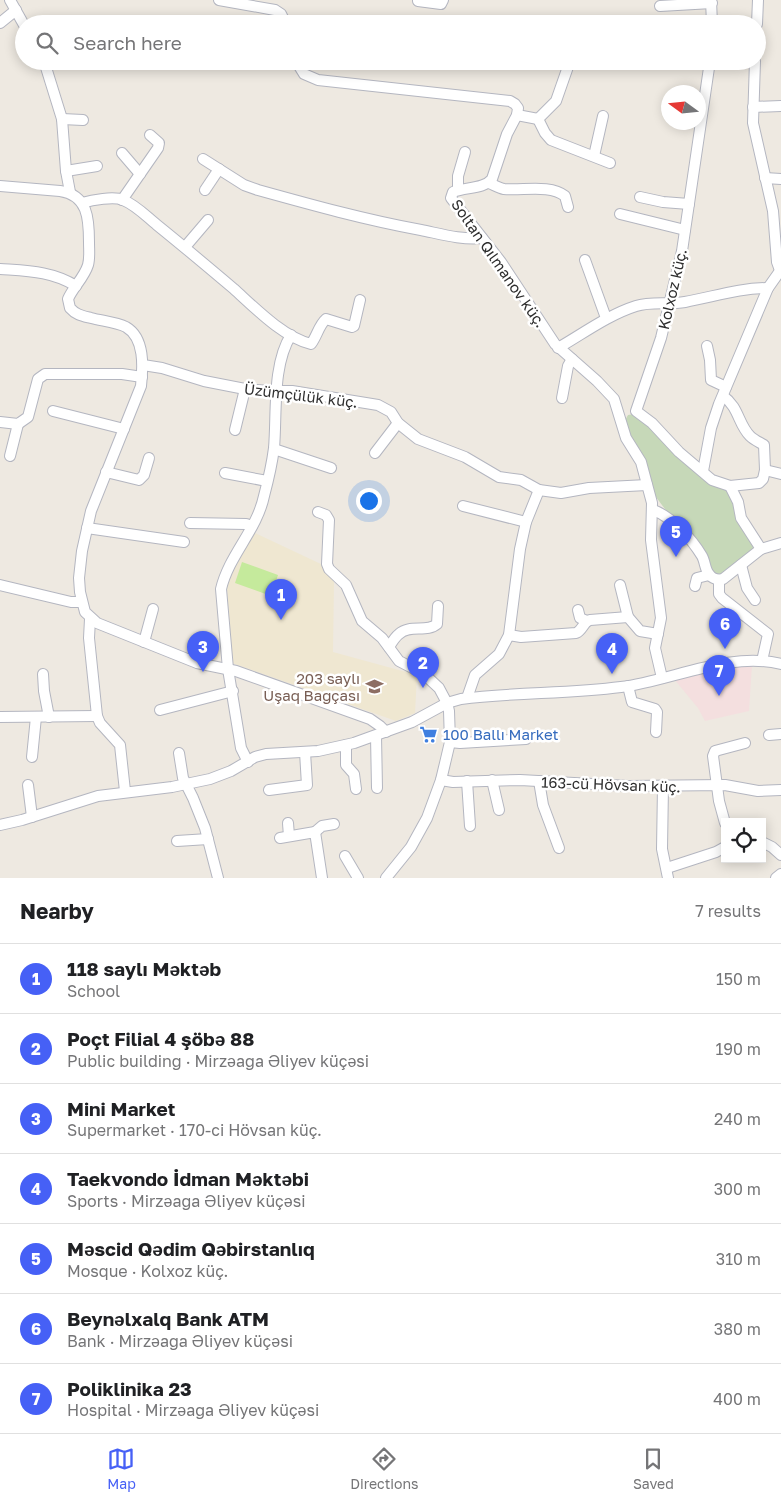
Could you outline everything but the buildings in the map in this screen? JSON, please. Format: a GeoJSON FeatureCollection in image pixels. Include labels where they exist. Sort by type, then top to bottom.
{"type":"FeatureCollection","features":[{"type":"Feature","properties":{"kind":"street"},"geometry":{"type":"LineString","coordinates":[[10,0],[19,15]]}},
{"type":"Feature","properties":{"kind":"street"},"geometry":{"type":"LineString","coordinates":[[219,0],[275,10],[282,15]]}},
{"type":"Feature","properties":{"kind":"street"},"geometry":{"type":"LineString","coordinates":[[418,1],[441,4],[444,0]]}},
{"type":"Feature","properties":{"kind":"street"},"geometry":{"type":"LineString","coordinates":[[757,15],[758,0]]}},
{"type":"Feature","properties":{"kind":"street"},"geometry":{"type":"LineString","coordinates":[[660,6],[711,2],[712,15]]}},
{"type":"Feature","properties":{"kind":"street"},"geometry":{"type":"LineString","coordinates":[[0,23],[16,10]]}},
{"type":"Feature","properties":{"kind":"street"},"geometry":{"type":"LineString","coordinates":[[50,70],[62,119],[66,171],[70,192]]}},
{"type":"Feature","properties":{"kind":"street"},"geometry":{"type":"LineString","coordinates":[[302,70],[304,74],[318,80],[515,104],[518,108],[517,114],[507,134],[494,175],[489,183],[505,189],[527,188],[556,191],[565,196],[568,207]]}},
{"type":"Feature","properties":{"kind":"street"},"geometry":{"type":"LineString","coordinates":[[538,119],[556,102],[560,93],[564,70]]}},
{"type":"Feature","properties":{"kind":"street","name":"Kolxoz küç."},"geometry":{"type":"LineString","coordinates":[[636,411],[661,338],[670,303],[685,230],[709,70]]}},
{"type":"Feature","properties":{"kind":"street"},"geometry":{"type":"LineString","coordinates":[[703,471],[711,428],[724,391],[768,288],[780,267],[773,211],[753,123],[755,70]]}},
{"type":"Feature","properties":{"kind":"street"},"geometry":{"type":"LineString","coordinates":[[753,108],[781,106]]}},
{"type":"Feature","properties":{"kind":"street"},"geometry":{"type":"LineString","coordinates":[[517,114],[538,119]]}},
{"type":"Feature","properties":{"kind":"street"},"geometry":{"type":"LineString","coordinates":[[594,156],[604,116]]}},
{"type":"Feature","properties":{"kind":"street"},"geometry":{"type":"LineString","coordinates":[[62,119],[83,120]]}},
{"type":"Feature","properties":{"kind":"street"},"geometry":{"type":"LineString","coordinates":[[538,119],[544,133],[551,140],[610,163]]}},
{"type":"Feature","properties":{"kind":"street"},"geometry":{"type":"LineString","coordinates":[[122,200],[158,148],[159,143],[150,135]]}},
{"type":"Feature","properties":{"kind":"street"},"geometry":{"type":"LineString","coordinates":[[458,190],[458,176],[465,152]]}},
{"type":"Feature","properties":{"kind":"street"},"geometry":{"type":"LineString","coordinates":[[122,153],[140,174]]}},
{"type":"Feature","properties":{"kind":"street"},"geometry":{"type":"LineString","coordinates":[[203,159],[244,185],[258,190],[346,214],[461,238],[482,238]]}},
{"type":"Feature","properties":{"kind":"street"},"geometry":{"type":"LineString","coordinates":[[66,171],[97,166]]}},
{"type":"Feature","properties":{"kind":"street"},"geometry":{"type":"LineString","coordinates":[[205,190],[219,169]]}},
{"type":"Feature","properties":{"kind":"street"},"geometry":{"type":"LineString","coordinates":[[765,178],[781,179]]}},
{"type":"Feature","properties":{"kind":"street","name":"Soltan Qılmanov küç."},"geometry":{"type":"LineString","coordinates":[[489,183],[458,190],[452,193],[452,201],[501,262],[558,348],[597,380],[614,399],[626,438],[641,462],[652,510],[651,540],[661,611],[655,648],[662,678]]}},
{"type":"Feature","properties":{"kind":"street"},"geometry":{"type":"LineString","coordinates":[[0,186],[70,192],[82,203],[89,223],[89,258],[86,271],[68,299],[68,303],[73,312],[79,315],[127,328],[136,339],[143,365],[140,386],[93,502],[79,578],[85,612],[97,624],[206,666],[228,669],[370,720],[380,726],[377,788]]}},
{"type":"Feature","properties":{"kind":"street"},"geometry":{"type":"LineString","coordinates":[[640,197],[663,202],[689,204]]}},
{"type":"Feature","properties":{"kind":"street"},"geometry":{"type":"LineString","coordinates":[[82,203],[95,199],[122,200],[138,209],[264,315],[291,335],[311,344],[323,321],[326,319],[354,326],[360,300]]}},
{"type":"Feature","properties":{"kind":"street"},"geometry":{"type":"LineString","coordinates":[[620,214],[685,230]]}},
{"type":"Feature","properties":{"kind":"street"},"geometry":{"type":"LineString","coordinates":[[185,247],[208,220]]}},
{"type":"Feature","properties":{"kind":"street"},"geometry":{"type":"LineString","coordinates":[[585,260],[606,318]]}},
{"type":"Feature","properties":{"kind":"street"},"geometry":{"type":"LineString","coordinates":[[0,270],[35,271],[58,276],[76,286]]}},
{"type":"Feature","properties":{"kind":"street"},"geometry":{"type":"LineString","coordinates":[[558,348],[606,318],[636,306],[684,302],[733,291],[768,288]]}},
{"type":"Feature","properties":{"kind":"street"},"geometry":{"type":"LineString","coordinates":[[248,762],[241,748],[228,669],[221,589],[230,565],[260,514],[274,449],[278,380],[282,353],[291,335]]}},
{"type":"Feature","properties":{"kind":"street"},"geometry":{"type":"LineString","coordinates":[[619,413],[636,411],[652,423],[679,452],[712,480],[730,486],[759,483],[763,479],[765,470],[764,445],[752,438],[724,391],[711,380],[707,346]]}},
{"type":"Feature","properties":{"kind":"street"},"geometry":{"type":"LineString","coordinates":[[562,398],[568,366],[572,359]]}},
{"type":"Feature","properties":{"kind":"street","name":"Üzümçülük küç."},"geometry":{"type":"LineString","coordinates":[[143,365],[162,368],[204,381],[245,389],[292,391],[378,405],[391,412],[398,423],[418,439],[465,457],[499,477],[521,480],[539,490],[561,493],[590,488],[646,484]]}},
{"type":"Feature","properties":{"kind":"street"},"geometry":{"type":"LineString","coordinates":[[10,456],[18,424],[28,417],[38,379],[45,374],[122,374],[142,377]]}},
{"type":"Feature","properties":{"kind":"street"},"geometry":{"type":"LineString","coordinates":[[235,430],[245,389]]}},
{"type":"Feature","properties":{"kind":"street"},"geometry":{"type":"LineString","coordinates":[[53,411],[124,429]]}},
{"type":"Feature","properties":{"kind":"street"},"geometry":{"type":"LineString","coordinates":[[0,422],[18,424]]}},
{"type":"Feature","properties":{"kind":"street"},"geometry":{"type":"LineString","coordinates":[[374,453],[398,423]]}},
{"type":"Feature","properties":{"kind":"street"},"geometry":{"type":"LineString","coordinates":[[274,449],[331,468]]}},
{"type":"Feature","properties":{"kind":"street"},"geometry":{"type":"LineString","coordinates":[[106,472],[139,480],[144,475],[149,458]]}},
{"type":"Feature","properties":{"kind":"street"},"geometry":{"type":"LineString","coordinates":[[765,470],[781,474]]}},
{"type":"Feature","properties":{"kind":"street"},"geometry":{"type":"LineString","coordinates":[[225,473],[267,482]]}},
{"type":"Feature","properties":{"kind":"street"},"geometry":{"type":"LineString","coordinates":[[730,486],[738,502],[742,518],[761,549]]}},
{"type":"Feature","properties":{"kind":"street"},"geometry":{"type":"LineString","coordinates":[[467,698],[476,675],[499,654],[509,635],[520,549],[526,522],[539,490]]}},
{"type":"Feature","properties":{"kind":"street"},"geometry":{"type":"LineString","coordinates":[[463,506],[526,522]]}},
{"type":"Feature","properties":{"kind":"street"},"geometry":{"type":"LineString","coordinates":[[652,510],[662,513],[678,527],[702,557],[709,575]]}},
{"type":"Feature","properties":{"kind":"street"},"geometry":{"type":"LineString","coordinates":[[318,512],[326,515],[330,520],[327,564],[329,569],[346,585],[362,621],[389,646],[399,661],[417,670],[439,688],[447,704],[450,720],[450,742],[441,780],[427,818],[411,847],[386,878]]}},
{"type":"Feature","properties":{"kind":"street"},"geometry":{"type":"LineString","coordinates":[[190,523],[246,524],[252,526]]}},
{"type":"Feature","properties":{"kind":"street"},"geometry":{"type":"LineString","coordinates":[[87,528],[184,542]]}},
{"type":"Feature","properties":{"kind":"street"},"geometry":{"type":"LineString","coordinates":[[694,586],[697,578],[709,575],[719,580],[723,579],[761,549],[780,546]]}},
{"type":"Feature","properties":{"kind":"street"},"geometry":{"type":"LineString","coordinates":[[741,565],[747,588],[755,600]]}},
{"type":"Feature","properties":{"kind":"street"},"geometry":{"type":"LineString","coordinates":[[719,580],[718,594],[768,634],[762,661]]}},
{"type":"Feature","properties":{"kind":"street"},"geometry":{"type":"LineString","coordinates":[[0,585],[71,602],[82,602]]}},
{"type":"Feature","properties":{"kind":"street"},"geometry":{"type":"LineString","coordinates":[[620,585],[628,617],[640,631],[658,634]]}},
{"type":"Feature","properties":{"kind":"street"},"geometry":{"type":"LineString","coordinates":[[389,646],[400,633],[409,629],[433,628],[437,624],[438,606]]}},
{"type":"Feature","properties":{"kind":"street"},"geometry":{"type":"LineString","coordinates":[[144,642],[153,609]]}},
{"type":"Feature","properties":{"kind":"street"},"geometry":{"type":"LineString","coordinates":[[578,610],[580,618],[586,621],[628,617]]}},
{"type":"Feature","properties":{"kind":"street"},"geometry":{"type":"LineString","coordinates":[[90,619],[89,638],[97,716],[100,723],[120,745],[125,792]]}},
{"type":"Feature","properties":{"kind":"street"},"geometry":{"type":"LineString","coordinates":[[509,635],[521,637],[576,633],[580,631],[586,621]]}},
{"type":"Feature","properties":{"kind":"street"},"geometry":{"type":"LineString","coordinates":[[0,825],[32,817],[88,798],[186,785],[231,771],[255,758],[271,753],[305,752],[346,745],[381,734],[426,716],[447,704],[467,698],[628,686],[695,668],[762,661],[781,664]]}},
{"type":"Feature","properties":{"kind":"street"},"geometry":{"type":"LineString","coordinates":[[43,674],[49,717]]}},
{"type":"Feature","properties":{"kind":"street"},"geometry":{"type":"LineString","coordinates":[[628,686],[632,702],[655,709],[657,712],[656,732]]}},
{"type":"Feature","properties":{"kind":"street"},"geometry":{"type":"LineString","coordinates":[[160,710],[233,691]]}},
{"type":"Feature","properties":{"kind":"street"},"geometry":{"type":"LineString","coordinates":[[0,717],[97,716]]}},
{"type":"Feature","properties":{"kind":"street"},"geometry":{"type":"LineString","coordinates":[[32,758],[36,717]]}},
{"type":"Feature","properties":{"kind":"street"},"geometry":{"type":"LineString","coordinates":[[769,735],[781,734]]}},
{"type":"Feature","properties":{"kind":"street"},"geometry":{"type":"LineString","coordinates":[[450,742],[526,739]]}},
{"type":"Feature","properties":{"kind":"street"},"geometry":{"type":"LineString","coordinates":[[724,818],[713,756],[715,752],[745,743]]}},
{"type":"Feature","properties":{"kind":"street"},"geometry":{"type":"LineString","coordinates":[[346,745],[346,765],[354,774],[356,789]]}},
{"type":"Feature","properties":{"kind":"street"},"geometry":{"type":"LineString","coordinates":[[269,790],[308,785],[305,752]]}},
{"type":"Feature","properties":{"kind":"street"},"geometry":{"type":"LineString","coordinates":[[179,753],[183,778],[193,798],[208,839],[218,878]]}},
{"type":"Feature","properties":{"kind":"street","name":"163-cü Hövsan küç."},"geometry":{"type":"LineString","coordinates":[[441,780],[453,782],[492,780],[539,781],[628,786],[718,786],[758,791],[781,790]]}},
{"type":"Feature","properties":{"kind":"street"},"geometry":{"type":"LineString","coordinates":[[492,780],[499,810]]}},
{"type":"Feature","properties":{"kind":"street"},"geometry":{"type":"LineString","coordinates":[[539,781],[543,805],[558,848]]}},
{"type":"Feature","properties":{"kind":"street"},"geometry":{"type":"LineString","coordinates":[[467,782],[470,826]]}},
{"type":"Feature","properties":{"kind":"street"},"geometry":{"type":"LineString","coordinates":[[28,785],[32,817]]}},
{"type":"Feature","properties":{"kind":"street"},"geometry":{"type":"LineString","coordinates":[[663,786],[662,849],[668,873],[721,849]]}},
{"type":"Feature","properties":{"kind":"street"},"geometry":{"type":"LineString","coordinates":[[288,823],[285,837],[315,832],[322,826],[334,824]]}},
{"type":"Feature","properties":{"kind":"street"},"geometry":{"type":"LineString","coordinates":[[315,832],[322,878]]}},
{"type":"Feature","properties":{"kind":"street"},"geometry":{"type":"LineString","coordinates":[[177,841],[208,839]]}},
{"type":"Feature","properties":{"kind":"street"},"geometry":{"type":"LineString","coordinates":[[766,844],[781,855]]}},
{"type":"Feature","properties":{"kind":"street"},"geometry":{"type":"LineString","coordinates":[[345,856],[358,878]]}},
{"type":"Feature","properties":{"kind":"street"},"geometry":{"type":"LineString","coordinates":[[776,878],[781,874]]}},
{"type":"Feature","properties":{"kind":"shaded area"},"geometry":{"type":"Polygon","coordinates":[[[253,532],[323,565],[334,582],[333,652],[417,675],[415,713],[396,721],[232,663],[228,578],[253,532]]]}},
{"type":"Feature","properties":{"kind":"shaded area"},"geometry":{"type":"Polygon","coordinates":[[[752,665],[749,711],[705,721],[698,708],[674,679],[698,672],[752,665]]]}},
{"type":"Feature","properties":{"kind":"green space"},"geometry":{"type":"Polygon","coordinates":[[[634,414],[731,495],[756,546],[754,550],[726,574],[715,576],[653,493],[624,422],[628,415],[634,414]]]}},
{"type":"Feature","properties":{"kind":"green space"},"geometry":{"type":"Polygon","coordinates":[[[242,562],[278,575],[271,596],[235,583],[242,562]]]}},
{"type":"Feature","properties":{"kind":"place","name":"Məscid Qədim Qəbirstanlıq"},"geometry":{"type":"Point","coordinates":[676,557]}},
{"type":"Feature","properties":{"kind":"place","name":"118 saylı Məktəb"},"geometry":{"type":"Point","coordinates":[281,620]}},
{"type":"Feature","properties":{"kind":"place","name":"Beynəlxalq Bank ATM"},"geometry":{"type":"Point","coordinates":[725,649]}},
{"type":"Feature","properties":{"kind":"place","name":"Mini Market"},"geometry":{"type":"Point","coordinates":[203,672]}},
{"type":"Feature","properties":{"kind":"place","name":"Taekvondo İdman Məktəbi"},"geometry":{"type":"Point","coordinates":[612,674]}},
{"type":"Feature","properties":{"kind":"place","name":"203 saylı Uşaq Bağçası"},"geometry":{"type":"Point","coordinates":[374,687]}},
{"type":"Feature","properties":{"kind":"place","name":"Poçt Filial 4 şöbə 88"},"geometry":{"type":"Point","coordinates":[423,688]}},
{"type":"Feature","properties":{"kind":"place","name":"Poliklinika 23"},"geometry":{"type":"Point","coordinates":[719,696]}},
{"type":"Feature","properties":{"kind":"place","name":"100 Ballı Market"},"geometry":{"type":"Point","coordinates":[429,734]}}]}
